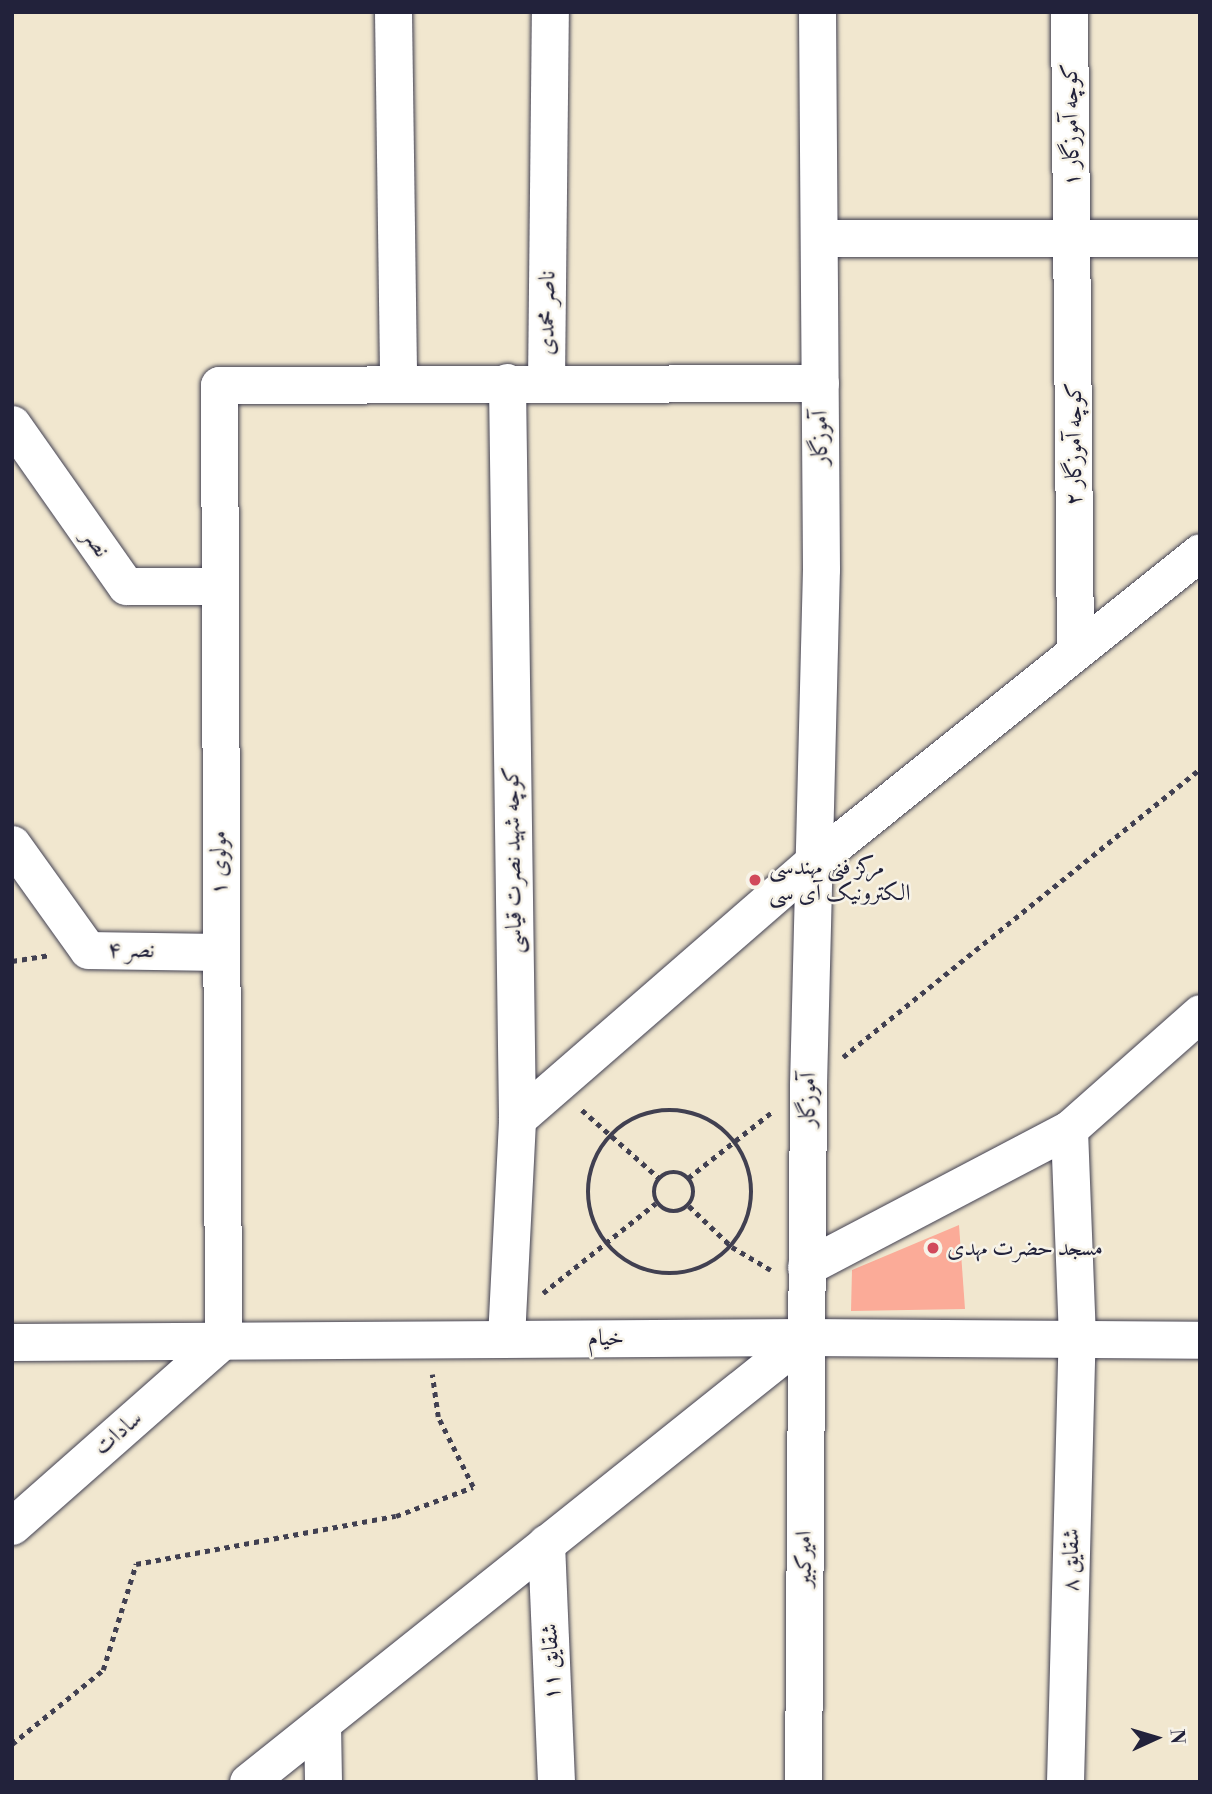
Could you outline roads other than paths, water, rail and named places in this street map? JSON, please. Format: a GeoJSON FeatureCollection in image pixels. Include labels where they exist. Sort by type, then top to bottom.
{"type":"FeatureCollection","features":[{"type":"Feature","properties":{"kind":"street"},"geometry":{"type":"LineString","coordinates":[[393,12],[398,383],[546,382]]}},
{"type":"Feature","properties":{"kind":"street","name":"ناصر محمدی"},"geometry":{"type":"LineString","coordinates":[[550,12],[546,382],[820,383]]}},
{"type":"Feature","properties":{"kind":"street","name":"آموزگار"},"geometry":{"type":"LineString","coordinates":[[805,1337],[812,863],[821,569],[817,12]]}},
{"type":"Feature","properties":{"kind":"street","name":"کوچه آموزگار ۱"},"geometry":{"type":"LineString","coordinates":[[1069,12],[1073,237]]}},
{"type":"Feature","properties":{"kind":"street","name":"کوچه آموزگار ۲"},"geometry":{"type":"LineString","coordinates":[[1073,237],[1075,652]]}},
{"type":"Feature","properties":{"kind":"street"},"geometry":{"type":"LineString","coordinates":[[819,238],[1200,238]]}},
{"type":"Feature","properties":{"kind":"street","name":"کوچه شهید نصرت قیاسی"},"geometry":{"type":"LineString","coordinates":[[507,1330],[517,1119],[508,382]]}},
{"type":"Feature","properties":{"kind":"street","name":"مولوی ۱"},"geometry":{"type":"LineString","coordinates":[[223,1340],[219,952],[219,385],[398,383]]}},
{"type":"Feature","properties":{"kind":"street","name":"نصر"},"geometry":{"type":"LineString","coordinates":[[12,424],[126,586],[219,586]]}},
{"type":"Feature","properties":{"kind":"street"},"geometry":{"type":"LineString","coordinates":[[517,1119],[812,863],[1200,552]]}},
{"type":"Feature","properties":{"kind":"street","name":"نصر ۴"},"geometry":{"type":"LineString","coordinates":[[12,844],[88,950],[219,952]]}},
{"type":"Feature","properties":{"kind":"street"},"geometry":{"type":"LineString","coordinates":[[806,1273],[1069,1129],[1200,1013]]}},
{"type":"Feature","properties":{"kind":"street","name":"شقایق ۸"},"geometry":{"type":"LineString","coordinates":[[1065,1782],[1077,1338],[1069,1129]]}},
{"type":"Feature","properties":{"kind":"street","name":"خیام"},"geometry":{"type":"LineString","coordinates":[[12,1342],[428,1339],[507,1330],[805,1337],[1200,1340]]}},
{"type":"Feature","properties":{"kind":"street"},"geometry":{"type":"LineString","coordinates":[[248,1782],[805,1337]]}},
{"type":"Feature","properties":{"kind":"street","name":"امیرکبیر"},"geometry":{"type":"LineString","coordinates":[[803,1782],[805,1337]]}},
{"type":"Feature","properties":{"kind":"street","name":"سادات"},"geometry":{"type":"LineString","coordinates":[[12,1526],[223,1340]]}},
{"type":"Feature","properties":{"kind":"street","name":"شقایق ۱۱"},"geometry":{"type":"LineString","coordinates":[[546,1543],[556,1782]]}},
{"type":"Feature","properties":{"kind":"street"},"geometry":{"type":"LineString","coordinates":[[322,1723],[323,1782]]}},
{"type":"Feature","properties":{"kind":"place","name":"مرکز فنی مهندسی الکترونیک آی سی"},"geometry":{"type":"Point","coordinates":[755,880]}},
{"type":"Feature","properties":{"kind":"place","name":"مسجد حضرت مهدی"},"geometry":{"type":"Point","coordinates":[933,1248]}}]}
